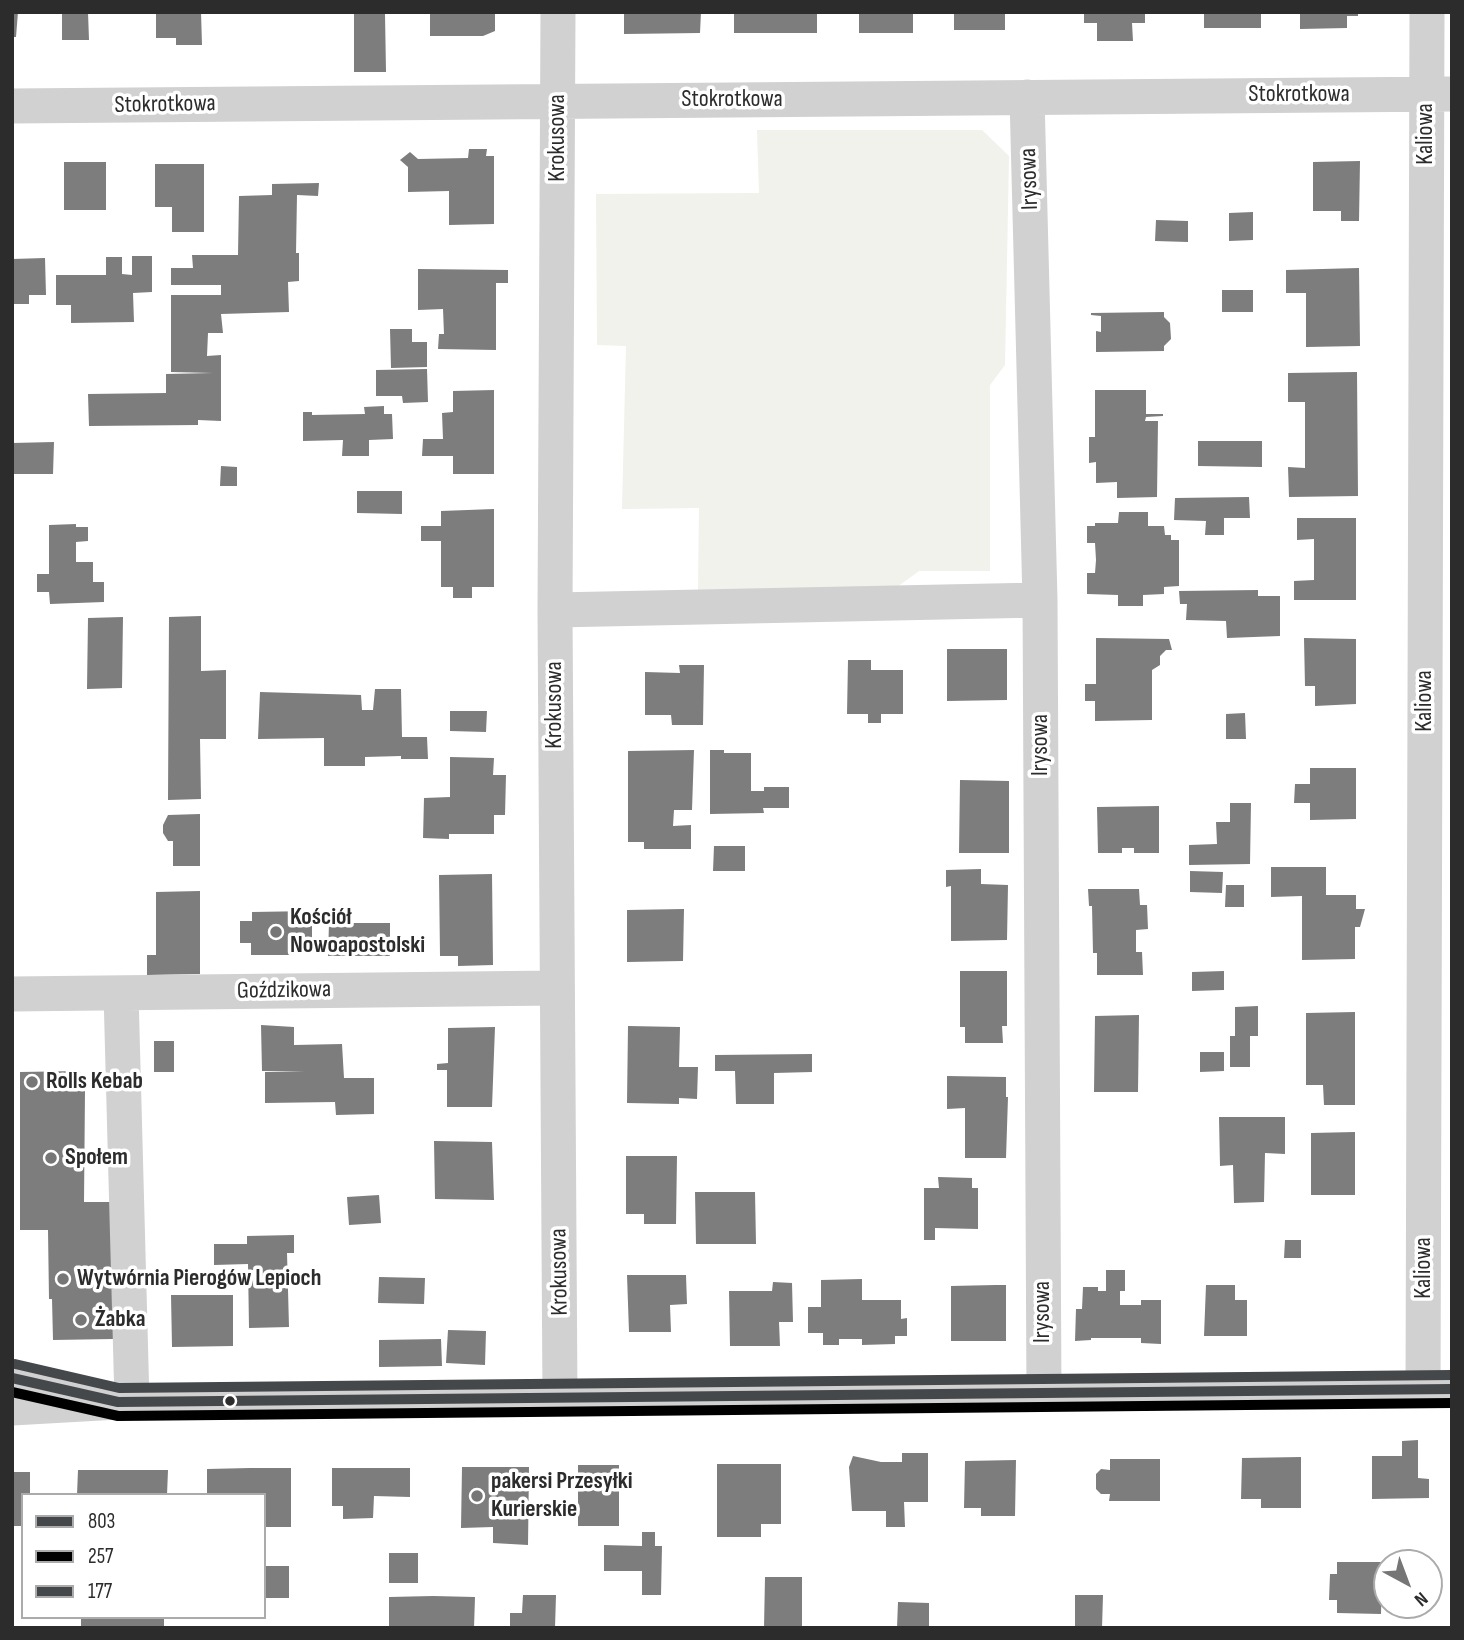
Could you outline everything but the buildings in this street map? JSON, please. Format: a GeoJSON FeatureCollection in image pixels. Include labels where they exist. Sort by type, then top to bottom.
{"type":"FeatureCollection","features":[{"type":"Feature","properties":{"kind":"street","name":"Krokusowa"},"geometry":{"type":"LineString","coordinates":[[558,12],[555,610],[561,1398]]}},
{"type":"Feature","properties":{"kind":"street","name":"Kaliowa"},"geometry":{"type":"LineString","coordinates":[[1427,12],[1439,94],[1437,1389]]}},
{"type":"Feature","properties":{"kind":"street","name":"Stokrotkowa"},"geometry":{"type":"LineString","coordinates":[[12,106],[1439,94]]}},
{"type":"Feature","properties":{"kind":"street","name":"Irysowa"},"geometry":{"type":"LineString","coordinates":[[1027,97],[1040,600],[1044,1394]]}},
{"type":"Feature","properties":{"kind":"street"},"geometry":{"type":"LineString","coordinates":[[555,610],[1040,600]]}},
{"type":"Feature","properties":{"kind":"street","name":"Goździkowa"},"geometry":{"type":"LineString","coordinates":[[12,994],[556,988]]}},
{"type":"Feature","properties":{"kind":"street"},"geometry":{"type":"LineString","coordinates":[[125,1402],[136,993]]}},
{"type":"Feature","properties":{"kind":"street"},"geometry":{"type":"LineString","coordinates":[[12,1378],[125,1402]]}},
{"type":"Feature","properties":{"kind":"street"},"geometry":{"type":"LineString","coordinates":[[12,1408],[125,1402],[1437,1389]]}},
{"type":"Feature","properties":{"kind":"shaded area"},"geometry":{"type":"Polygon","coordinates":[[[757,130],[982,130],[1009,156],[1005,365],[990,385],[990,571],[919,571],[897,587],[698,590],[699,508],[622,509],[626,346],[597,345],[596,194],[759,193],[757,130]]]}},
{"type":"Feature","properties":{"kind":"transit line","name":"177"},"geometry":{"type":"LineString","coordinates":[[15,1364],[119,1388],[1452,1375]]}},
{"type":"Feature","properties":{"kind":"transit line","name":"803"},"geometry":{"type":"LineString","coordinates":[[12,1378],[118,1402],[1452,1389]]}},
{"type":"Feature","properties":{"kind":"transit line","name":"257"},"geometry":{"type":"LineString","coordinates":[[12,1392],[118,1416],[1452,1403]]}},
{"type":"Feature","properties":{"kind":"place","name":"Kościół Nowoapostolski"},"geometry":{"type":"Point","coordinates":[276,932]}},
{"type":"Feature","properties":{"kind":"place","name":"Rolls Kebab"},"geometry":{"type":"Point","coordinates":[32,1082]}},
{"type":"Feature","properties":{"kind":"place","name":"Społem"},"geometry":{"type":"Point","coordinates":[51,1158]}},
{"type":"Feature","properties":{"kind":"place","name":"Wytwórnia Pierogów Lepioch"},"geometry":{"type":"Point","coordinates":[63,1279]}},
{"type":"Feature","properties":{"kind":"place","name":"Żabka"},"geometry":{"type":"Point","coordinates":[81,1320]}},
{"type":"Feature","properties":{"kind":"place","name":"pakersi Przesyłki Kurierskie"},"geometry":{"type":"Point","coordinates":[477,1496]}}]}
